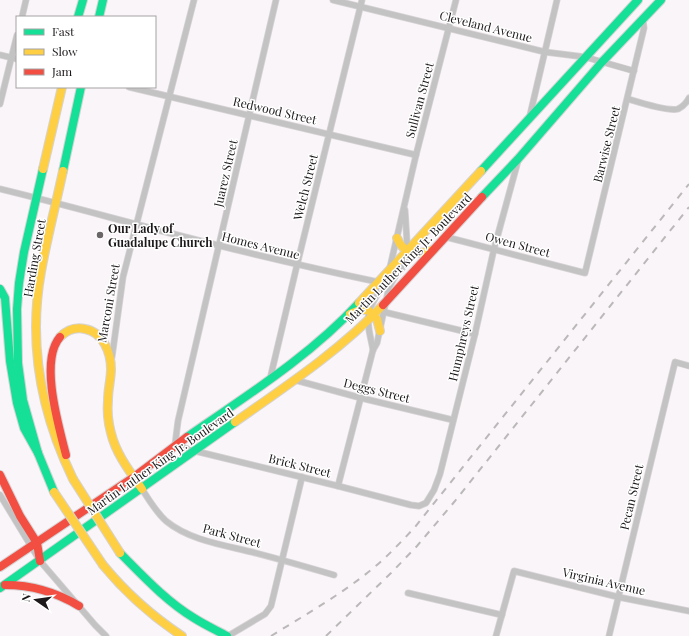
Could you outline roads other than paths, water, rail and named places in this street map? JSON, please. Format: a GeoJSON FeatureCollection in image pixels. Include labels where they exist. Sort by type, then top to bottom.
{"type":"FeatureCollection","features":[{"type":"Feature","properties":{"kind":"main road"},"geometry":{"type":"LineString","coordinates":[[78,16],[82,0]]}},
{"type":"Feature","properties":{"kind":"main road"},"geometry":{"type":"LineString","coordinates":[[99,16],[103,0]]}},
{"type":"Feature","properties":{"kind":"main road","name":"Martin Luther King Jr. Boulevard"},"geometry":{"type":"LineString","coordinates":[[0,567],[134,476],[175,445],[270,380],[317,343],[347,316],[407,252],[529,120],[585,56],[638,0]]}},
{"type":"Feature","properties":{"kind":"main road"},"geometry":{"type":"LineString","coordinates":[[645,17],[654,0]]}},
{"type":"Feature","properties":{"kind":"main road","name":"Martin Luther King Jr. Boulevard"},"geometry":{"type":"LineString","coordinates":[[1,588],[295,380],[350,336],[386,301],[435,249],[518,159],[602,62],[660,0]]}},
{"type":"Feature","properties":{"kind":"main road","name":"Harding Street"},"geometry":{"type":"LineString","coordinates":[[38,453],[23,400],[18,363],[16,335],[19,283],[24,252],[62,88]]}},
{"type":"Feature","properties":{"kind":"main road","name":"Harding Street"},"geometry":{"type":"LineString","coordinates":[[73,479],[65,465],[51,424],[42,387],[37,345],[41,274],[82,88]]}},
{"type":"Feature","properties":{"kind":"main road"},"geometry":{"type":"LineString","coordinates":[[397,238],[398,243],[407,252],[415,254],[426,253],[435,249]]}},
{"type":"Feature","properties":{"kind":"main road"},"geometry":{"type":"LineString","coordinates":[[0,289],[5,298],[10,361],[17,403],[24,428],[38,453],[54,492],[103,565],[137,601],[182,636]]}},
{"type":"Feature","properties":{"kind":"main road"},"geometry":{"type":"LineString","coordinates":[[347,316],[360,310],[377,317],[380,331]]}},
{"type":"Feature","properties":{"kind":"main road"},"geometry":{"type":"LineString","coordinates":[[111,368],[106,344],[101,338],[89,330],[72,329],[64,333],[57,340],[53,348],[51,374],[54,401],[59,428],[73,479],[120,553],[139,573],[162,593],[194,617],[227,636]]}},
{"type":"Feature","properties":{"kind":"main road","name":"Marconi Street"},"geometry":{"type":"LineString","coordinates":[[111,368],[108,395],[108,417],[111,434],[120,455],[142,489]]}},
{"type":"Feature","properties":{"kind":"main road"},"geometry":{"type":"LineString","coordinates":[[0,475],[34,545],[40,561]]}},
{"type":"Feature","properties":{"kind":"main road"},"geometry":{"type":"LineString","coordinates":[[1,588],[18,585],[48,592],[65,598],[78,606]]}},
{"type":"Feature","properties":{"kind":"street"},"geometry":{"type":"LineString","coordinates":[[22,16],[26,0]]}},
{"type":"Feature","properties":{"kind":"street","name":"Marconi Street"},"geometry":{"type":"LineString","coordinates":[[111,368],[112,346],[123,277],[194,0]]}},
{"type":"Feature","properties":{"kind":"street","name":"Juarez Street"},"geometry":{"type":"LineString","coordinates":[[175,445],[178,421],[220,246],[276,0]]}},
{"type":"Feature","properties":{"kind":"street","name":"Cleveland Avenue"},"geometry":{"type":"LineString","coordinates":[[333,0],[361,3],[449,29],[545,52],[585,56],[634,71]]}},
{"type":"Feature","properties":{"kind":"street","name":"Sullivan Street"},"geometry":{"type":"LineString","coordinates":[[373,350],[370,315],[389,271],[416,155],[456,0]]}},
{"type":"Feature","properties":{"kind":"street"},"geometry":{"type":"LineString","coordinates":[[529,120],[557,0]]}},
{"type":"Feature","properties":{"kind":"street","name":"Welch Street"},"geometry":{"type":"LineString","coordinates":[[270,380],[361,3]]}},
{"type":"Feature","properties":{"kind":"street","name":"Barwise Street"},"geometry":{"type":"LineString","coordinates":[[585,273],[628,99],[644,28],[645,17]]}},
{"type":"Feature","properties":{"kind":"street"},"geometry":{"type":"LineString","coordinates":[[0,104],[14,58],[16,43]]}},
{"type":"Feature","properties":{"kind":"street"},"geometry":{"type":"LineString","coordinates":[[0,55],[14,58]]}},
{"type":"Feature","properties":{"kind":"street","name":"Redwood Street"},"geometry":{"type":"LineString","coordinates":[[133,88],[416,155]]}},
{"type":"Feature","properties":{"kind":"street"},"geometry":{"type":"LineString","coordinates":[[628,99],[668,109],[678,108],[689,98]]}},
{"type":"Feature","properties":{"kind":"street","name":"Humphreys Street"},"geometry":{"type":"LineString","coordinates":[[419,506],[426,502],[437,483],[475,334],[494,249],[518,159]]}},
{"type":"Feature","properties":{"kind":"street","name":"Homes Avenue"},"geometry":{"type":"LineString","coordinates":[[0,189],[56,202],[297,265],[378,282]]}},
{"type":"Feature","properties":{"kind":"street","name":"Sullivan Street"},"geometry":{"type":"LineString","coordinates":[[338,486],[373,350],[377,343],[389,287],[406,264],[408,258],[404,206]]}},
{"type":"Feature","properties":{"kind":"street","name":"Owen Street"},"geometry":{"type":"LineString","coordinates":[[446,237],[585,273]]}},
{"type":"Feature","properties":{"kind":"street"},"geometry":{"type":"LineString","coordinates":[[384,312],[475,334]]}},
{"type":"Feature","properties":{"kind":"street","name":"Pecan Street"},"geometry":{"type":"LineString","coordinates":[[609,636],[674,362],[689,366]]}},
{"type":"Feature","properties":{"kind":"street","name":"Deggs Street"},"geometry":{"type":"LineString","coordinates":[[295,380],[361,398],[454,420]]}},
{"type":"Feature","properties":{"kind":"street","name":"Brick Street"},"geometry":{"type":"LineString","coordinates":[[175,445],[195,452],[302,477],[411,506],[419,506]]}},
{"type":"Feature","properties":{"kind":"street"},"geometry":{"type":"LineString","coordinates":[[227,636],[265,614],[272,606],[302,477]]}},
{"type":"Feature","properties":{"kind":"street","name":"Park Street"},"geometry":{"type":"LineString","coordinates":[[142,489],[156,510],[166,521],[186,533],[334,575]]}},
{"type":"Feature","properties":{"kind":"street"},"geometry":{"type":"LineString","coordinates":[[0,495],[34,545]]}},
{"type":"Feature","properties":{"kind":"street"},"geometry":{"type":"LineString","coordinates":[[40,561],[78,606],[106,636]]}},
{"type":"Feature","properties":{"kind":"street","name":"Virginia Avenue"},"geometry":{"type":"LineString","coordinates":[[502,615],[514,571],[618,597],[689,612]]}},
{"type":"Feature","properties":{"kind":"street"},"geometry":{"type":"LineString","coordinates":[[408,593],[502,615],[496,636]]}},
{"type":"Feature","properties":{"kind":"railway"},"geometry":{"type":"LineString","coordinates":[[271,636],[347,588],[371,570],[383,560],[415,527],[689,184]]}},
{"type":"Feature","properties":{"kind":"railway"},"geometry":{"type":"LineString","coordinates":[[326,636],[417,546],[455,501],[689,207]]}},
{"type":"Feature","properties":{"kind":"place","name":"Our Lady of Guadalupe Church"},"geometry":{"type":"Point","coordinates":[100,235]}}]}
